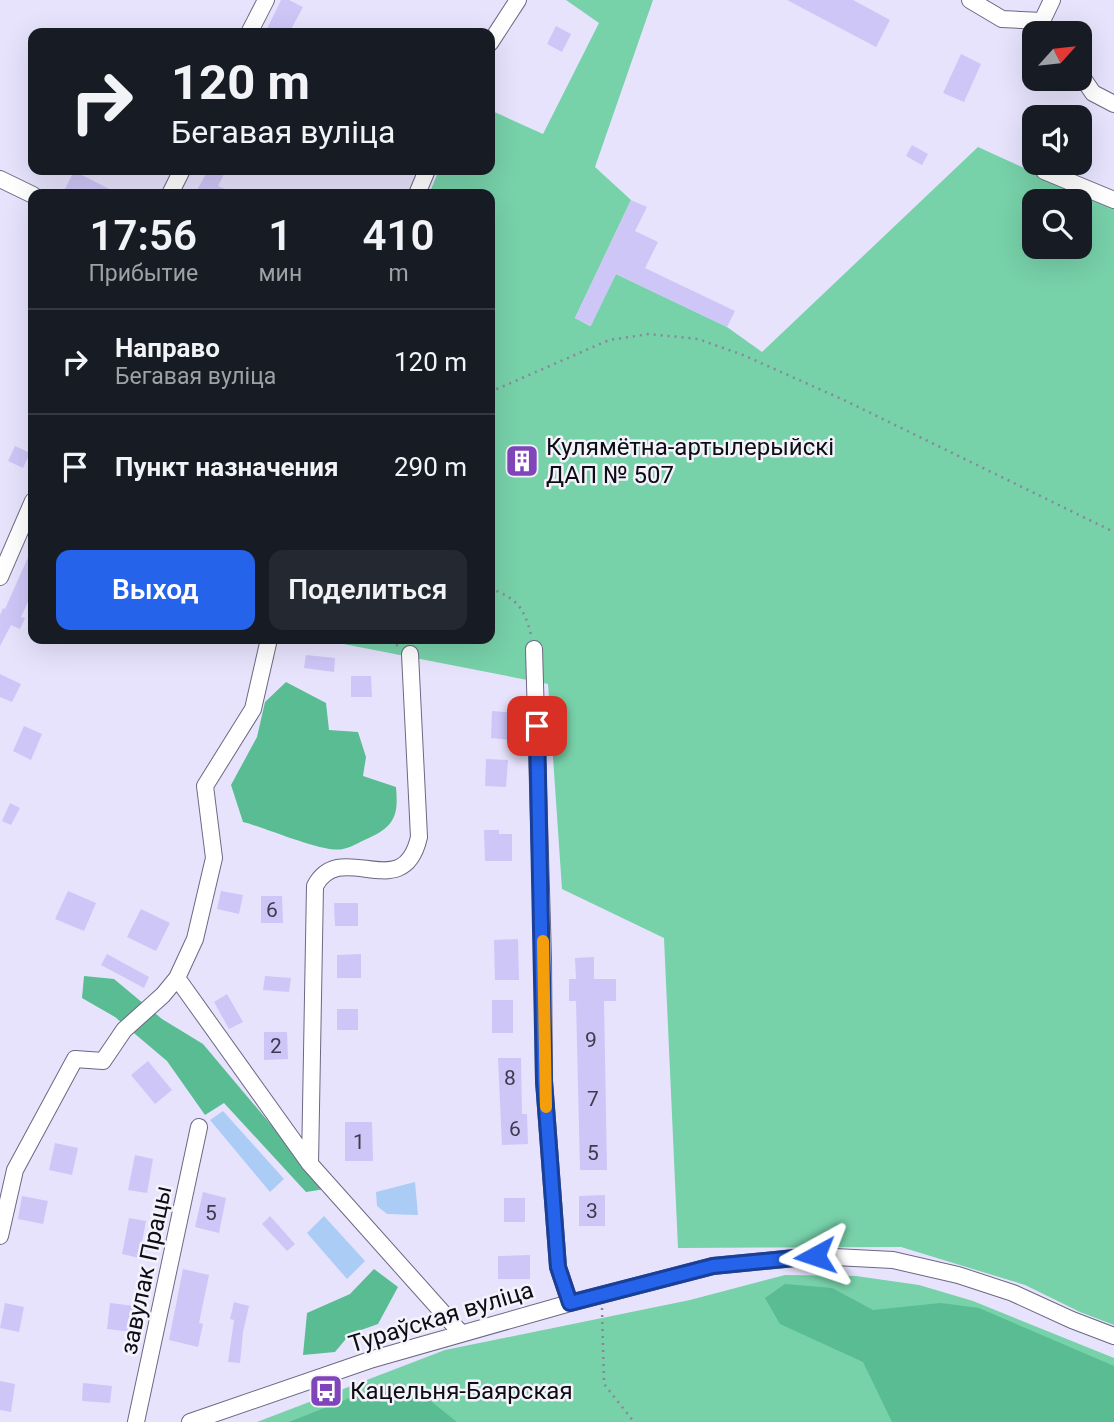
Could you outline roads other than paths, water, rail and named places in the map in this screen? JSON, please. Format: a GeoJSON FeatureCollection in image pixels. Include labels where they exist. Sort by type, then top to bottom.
{"type":"FeatureCollection","features":[{"type":"Feature","properties":{"kind":"street"},"geometry":{"type":"LineString","coordinates":[[252,28],[266,0]]}},
{"type":"Feature","properties":{"kind":"street"},"geometry":{"type":"LineString","coordinates":[[495,35],[518,0]]}},
{"type":"Feature","properties":{"kind":"street"},"geometry":{"type":"LineString","coordinates":[[970,0],[1002,19],[1022,23]]}},
{"type":"Feature","properties":{"kind":"street"},"geometry":{"type":"LineString","coordinates":[[1048,21],[1052,0]]}},
{"type":"Feature","properties":{"kind":"street"},"geometry":{"type":"LineString","coordinates":[[1092,91],[1114,104]]}},
{"type":"Feature","properties":{"kind":"street"},"geometry":{"type":"LineString","coordinates":[[1056,175],[1114,200]]}},
{"type":"Feature","properties":{"kind":"street"},"geometry":{"type":"LineString","coordinates":[[0,179],[28,193]]}},
{"type":"Feature","properties":{"kind":"street"},"geometry":{"type":"LineString","coordinates":[[0,578],[28,513]]}},
{"type":"Feature","properties":{"kind":"street"},"geometry":{"type":"LineString","coordinates":[[0,1236],[15,1170],[75,1059],[103,1061],[124,1030],[177,978],[194,939],[214,858],[205,786],[253,709],[269,644]]}},
{"type":"Feature","properties":{"kind":"street"},"geometry":{"type":"LineString","coordinates":[[534,649],[544,1081],[558,1267],[570,1303]]}},
{"type":"Feature","properties":{"kind":"street"},"geometry":{"type":"LineString","coordinates":[[310,1164],[315,886],[321,874],[332,867],[391,871],[415,856],[419,837],[410,654]]}},
{"type":"Feature","properties":{"kind":"street"},"geometry":{"type":"LineString","coordinates":[[177,978],[310,1164],[460,1332]]}},
{"type":"Feature","properties":{"kind":"street","name":"завулак Працы"},"geometry":{"type":"LineString","coordinates":[[136,1422],[200,1127]]}},
{"type":"Feature","properties":{"kind":"street","name":"Тураўская вуліца"},"geometry":{"type":"LineString","coordinates":[[190,1422],[373,1359],[460,1332],[602,1294],[713,1266],[815,1256],[893,1260],[958,1275],[1114,1336]]}},
{"type":"Feature","properties":{"kind":"water"},"geometry":{"type":"Polygon","coordinates":[[[223,1111],[284,1179],[270,1192],[210,1120],[223,1111]]]}},
{"type":"Feature","properties":{"kind":"water"},"geometry":{"type":"Polygon","coordinates":[[[415,1182],[418,1215],[387,1214],[377,1206],[376,1192],[415,1182]]]}},
{"type":"Feature","properties":{"kind":"water"},"geometry":{"type":"Polygon","coordinates":[[[324,1216],[365,1261],[347,1279],[307,1233],[324,1216]]]}},
{"type":"Feature","properties":{"kind":"place","name":"Кулямётна-артылерыйскі ДАП № 507"},"geometry":{"type":"Point","coordinates":[522,461]}},
{"type":"Feature","properties":{"kind":"place","name":"Кацельня-Баярская"},"geometry":{"type":"Point","coordinates":[326,1391]}}]}
